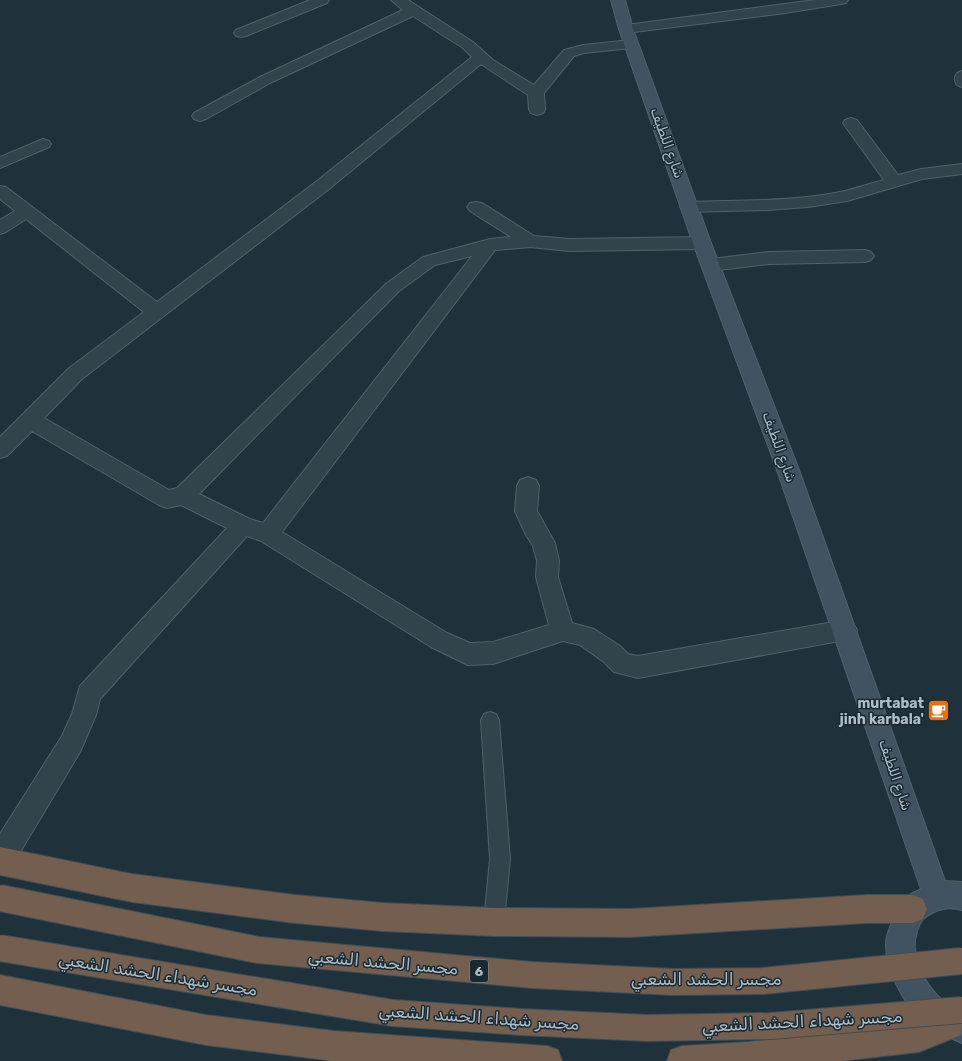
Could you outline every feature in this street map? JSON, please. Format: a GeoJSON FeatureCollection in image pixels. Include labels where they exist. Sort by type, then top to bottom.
{"type":"FeatureCollection","features":[{"type":"Feature","properties":{"kind":"highway"},"geometry":{"type":"LineString","coordinates":[[0,860],[132,888],[212,899],[383,917],[494,922],[630,923],[867,909],[937,900]]}},
{"type":"Feature","properties":{"kind":"highway","name":"مجسر الحشد الشعبي"},"geometry":{"type":"LineString","coordinates":[[0,898],[258,950],[532,976],[674,982],[763,981],[962,961]]}},
{"type":"Feature","properties":{"kind":"highway","name":"مجسر شهداء الحشد الشعبي"},"geometry":{"type":"LineString","coordinates":[[0,948],[392,1013],[521,1022],[646,1028],[958,1021]]}},
{"type":"Feature","properties":{"kind":"highway"},"geometry":{"type":"LineString","coordinates":[[0,990],[214,1031],[334,1046],[548,1061]]}},
{"type":"Feature","properties":{"kind":"highway"},"geometry":{"type":"LineString","coordinates":[[682,1061],[748,1057],[919,1038],[958,1021]]}},
{"type":"Feature","properties":{"kind":"street"},"geometry":{"type":"LineString","coordinates":[[241,33],[322,0]]}},
{"type":"Feature","properties":{"kind":"street"},"geometry":{"type":"LineString","coordinates":[[398,0],[468,45],[488,64],[536,93]]}},
{"type":"Feature","properties":{"kind":"street","name":"شارع اللطيف"},"geometry":{"type":"LineString","coordinates":[[618,0],[629,36],[702,243],[788,470],[845,630],[937,900]]}},
{"type":"Feature","properties":{"kind":"street"},"geometry":{"type":"LineString","coordinates":[[537,110],[536,93],[569,53],[629,36],[841,0]]}},
{"type":"Feature","properties":{"kind":"street"},"geometry":{"type":"LineString","coordinates":[[200,116],[265,80],[337,44],[414,10]]}},
{"type":"Feature","properties":{"kind":"street"},"geometry":{"type":"LineString","coordinates":[[0,450],[75,374],[323,186],[481,57]]}},
{"type":"Feature","properties":{"kind":"street"},"geometry":{"type":"LineString","coordinates":[[962,76],[962,82]]}},
{"type":"Feature","properties":{"kind":"street"},"geometry":{"type":"LineString","coordinates":[[851,123],[887,171],[894,183]]}},
{"type":"Feature","properties":{"kind":"street"},"geometry":{"type":"LineString","coordinates":[[0,163],[43,144]]}},
{"type":"Feature","properties":{"kind":"street"},"geometry":{"type":"LineString","coordinates":[[690,207],[767,206],[808,202],[847,196],[920,174],[962,169]]}},
{"type":"Feature","properties":{"kind":"street"},"geometry":{"type":"LineString","coordinates":[[0,191],[25,212],[157,312]]}},
{"type":"Feature","properties":{"kind":"street"},"geometry":{"type":"LineString","coordinates":[[476,207],[530,241]]}},
{"type":"Feature","properties":{"kind":"street"},"geometry":{"type":"LineString","coordinates":[[0,228],[25,212]]}},
{"type":"Feature","properties":{"kind":"street"},"geometry":{"type":"LineString","coordinates":[[30,420],[167,499],[183,496],[393,287],[429,261],[490,245],[530,241],[570,245],[702,243]]}},
{"type":"Feature","properties":{"kind":"street"},"geometry":{"type":"LineString","coordinates":[[268,534],[490,245]]}},
{"type":"Feature","properties":{"kind":"street"},"geometry":{"type":"LineString","coordinates":[[711,265],[769,258],[865,256]]}},
{"type":"Feature","properties":{"kind":"street"},"geometry":{"type":"LineString","coordinates":[[528,486],[526,511],[533,527],[544,543],[548,561],[547,577],[563,631]]}},
{"type":"Feature","properties":{"kind":"street"},"geometry":{"type":"LineString","coordinates":[[183,496],[243,526],[268,534],[439,640],[468,654],[493,652],[563,631],[586,636],[612,654],[622,664],[638,667],[845,630]]}},
{"type":"Feature","properties":{"kind":"street"},"geometry":{"type":"LineString","coordinates":[[0,860],[71,744],[84,715],[89,694],[243,526]]}},
{"type":"Feature","properties":{"kind":"street"},"geometry":{"type":"LineString","coordinates":[[937,900],[903,929],[901,954],[909,981],[927,1006],[958,1021]]}},
{"type":"Feature","properties":{"kind":"lane"},"geometry":{"type":"LineString","coordinates":[[490,720],[500,859],[494,922]]}},
{"type":"Feature","properties":{"kind":"place","name":"murtabat jinh karbala'"},"geometry":{"type":"Point","coordinates":[939,711]}}]}
